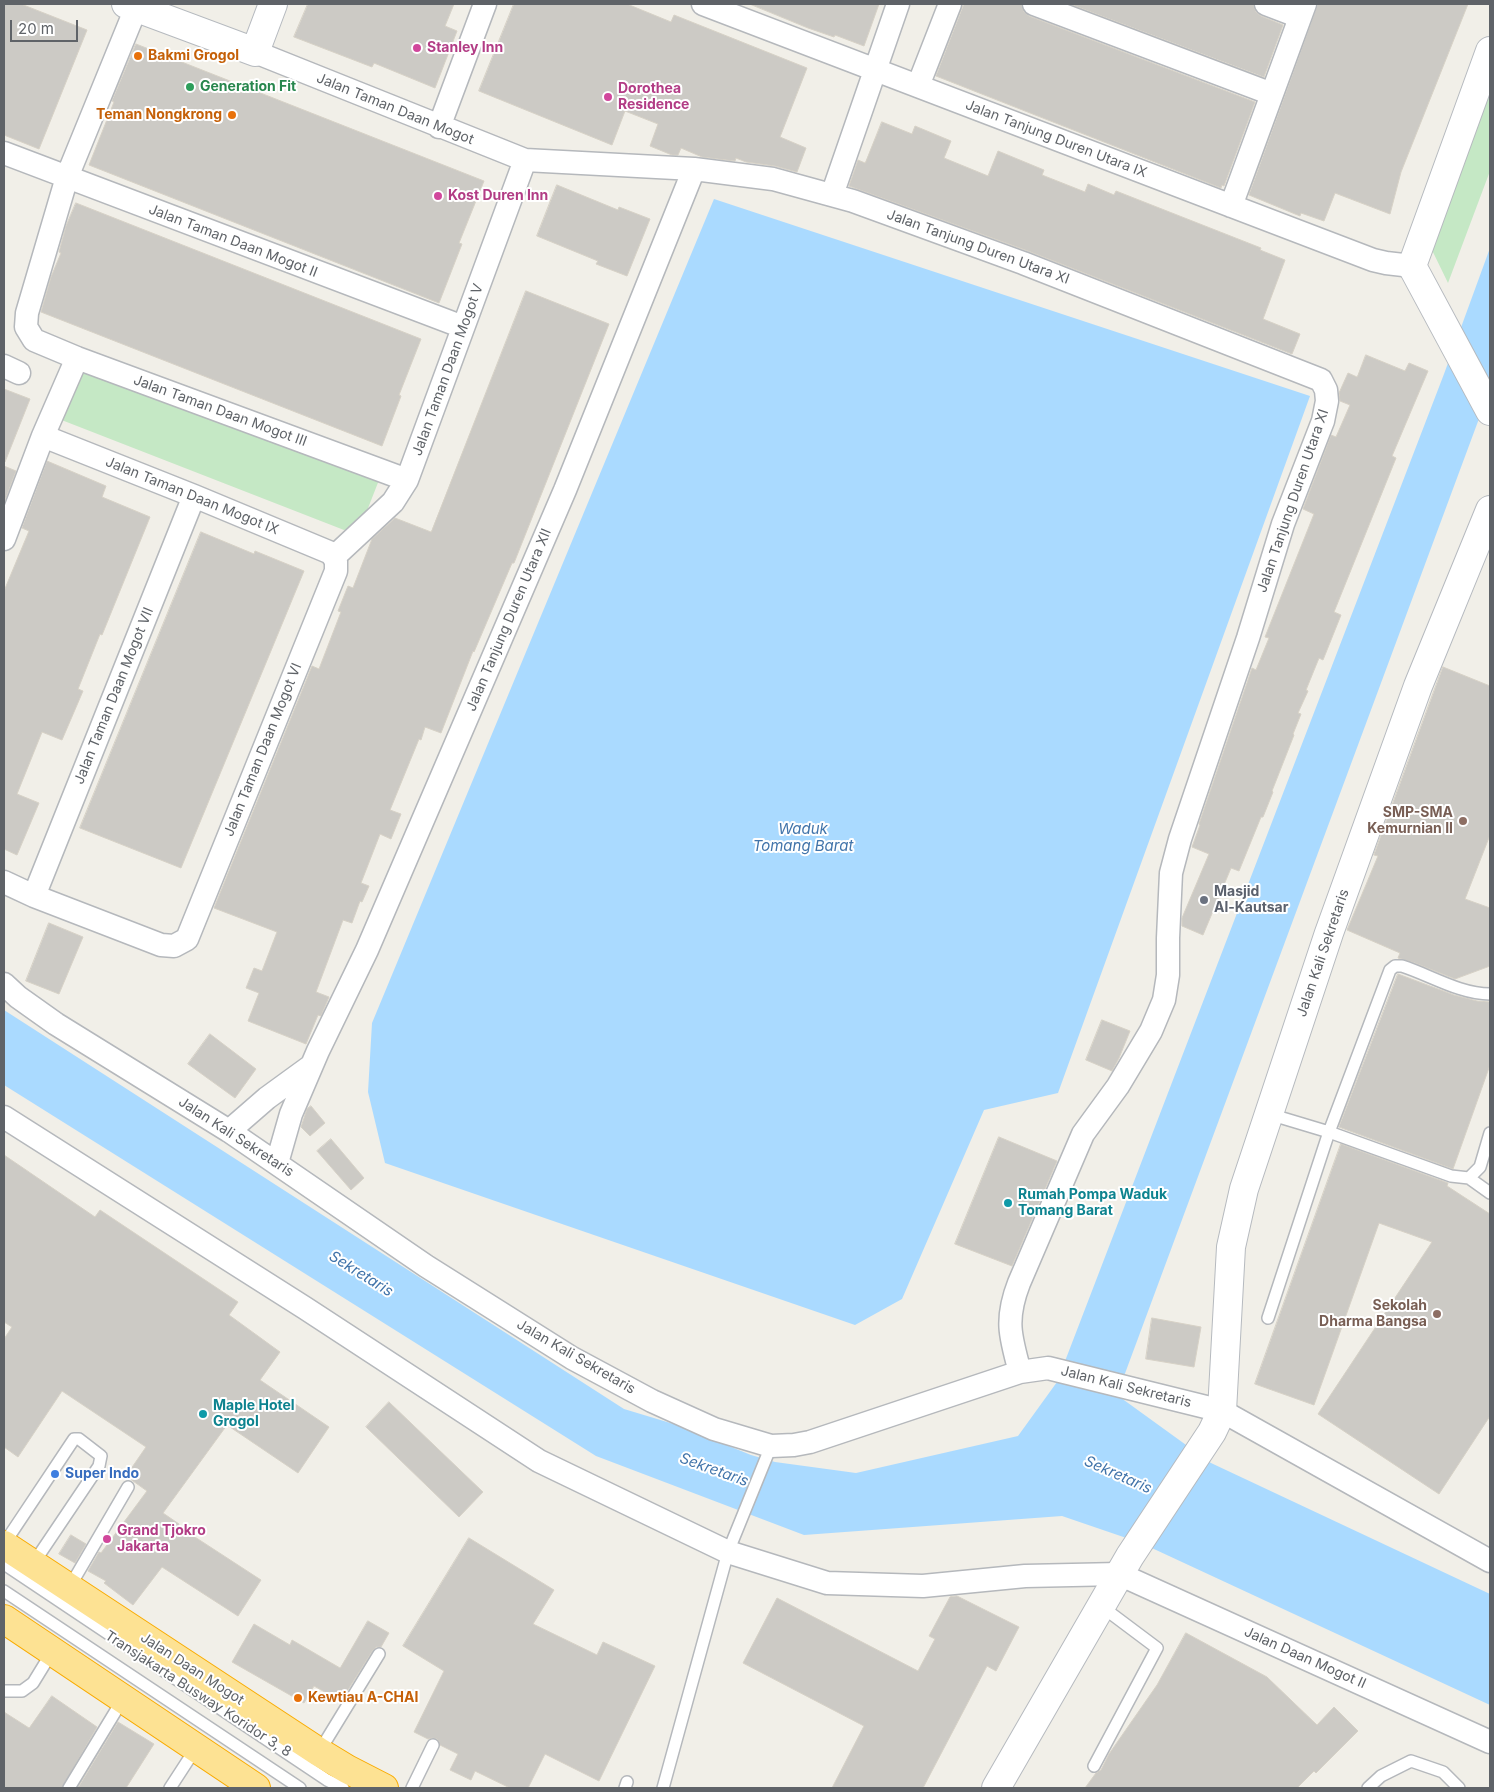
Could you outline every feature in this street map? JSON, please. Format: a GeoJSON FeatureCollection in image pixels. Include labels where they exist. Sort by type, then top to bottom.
{"type":"FeatureCollection","features":[{"type":"Feature","properties":{"kind":"highway","name":"Jalan Daan Mogot"},"geometry":{"type":"LineString","coordinates":[[4,1544],[33,1565],[319,1752],[384,1788]]}},
{"type":"Feature","properties":{"kind":"highway"},"geometry":{"type":"LineString","coordinates":[[4,1619],[256,1788]]}},
{"type":"Feature","properties":{"kind":"street"},"geometry":{"type":"LineString","coordinates":[[255,52],[273,4]]}},
{"type":"Feature","properties":{"kind":"street"},"geometry":{"type":"LineString","coordinates":[[439,126],[485,4]]}},
{"type":"Feature","properties":{"kind":"street","name":"Jalan Tanjung Duren Utara IX"},"geometry":{"type":"LineString","coordinates":[[703,4],[1373,260],[1414,270]]}},
{"type":"Feature","properties":{"kind":"street"},"geometry":{"type":"LineString","coordinates":[[832,195],[898,4]]}},
{"type":"Feature","properties":{"kind":"street"},"geometry":{"type":"LineString","coordinates":[[918,86],[950,4]]}},
{"type":"Feature","properties":{"kind":"street"},"geometry":{"type":"LineString","coordinates":[[1034,4],[1272,94]]}},
{"type":"Feature","properties":{"kind":"street"},"geometry":{"type":"LineString","coordinates":[[1231,206],[1302,10],[1266,4]]}},
{"type":"Feature","properties":{"kind":"street"},"geometry":{"type":"LineString","coordinates":[[68,177],[130,6]]}},
{"type":"Feature","properties":{"kind":"street","name":"Jalan Taman Daan Mogot"},"geometry":{"type":"LineString","coordinates":[[130,6],[255,52],[525,160]]}},
{"type":"Feature","properties":{"kind":"street"},"geometry":{"type":"LineString","coordinates":[[1490,51],[1414,270],[1490,411]]}},
{"type":"Feature","properties":{"kind":"street","name":"Jalan Taman Daan Mogot II"},"geometry":{"type":"LineString","coordinates":[[4,153],[464,327]]}},
{"type":"Feature","properties":{"kind":"street","name":"Jalan Tanjung Duren Utara XI"},"geometry":{"type":"LineString","coordinates":[[525,160],[694,169],[773,179],[853,201],[1023,263],[1321,380],[1326,390],[1327,401],[1323,421],[1283,524],[1248,638],[1178,847],[1170,881],[1168,975],[1164,1000],[1151,1031],[1118,1086],[1083,1134],[1012,1299],[1009,1317],[1012,1344],[1020,1372]]}},
{"type":"Feature","properties":{"kind":"street","name":"Jalan Taman Daan Mogot V"},"geometry":{"type":"LineString","coordinates":[[335,559],[393,502],[407,480],[525,160]]}},
{"type":"Feature","properties":{"kind":"street","name":"Jalan Tanjung Duren Utara XII"},"geometry":{"type":"LineString","coordinates":[[277,1163],[291,1114],[312,1065],[367,950],[565,490],[694,169]]}},
{"type":"Feature","properties":{"kind":"street","name":"Jalan Taman Daan Mogot III"},"geometry":{"type":"LineString","coordinates":[[68,177],[27,313],[26,327],[34,340],[77,358],[407,480]]}},
{"type":"Feature","properties":{"kind":"street"},"geometry":{"type":"LineString","coordinates":[[4,539],[43,436],[77,358]]}},
{"type":"Feature","properties":{"kind":"street","name":"Jalan Taman Daan Mogot IX"},"geometry":{"type":"LineString","coordinates":[[43,436],[331,553],[335,559]]}},
{"type":"Feature","properties":{"kind":"street","name":"Jalan Taman Daan Mogot VII"},"geometry":{"type":"LineString","coordinates":[[34,896],[194,496]]}},
{"type":"Feature","properties":{"kind":"street","name":"Jalan Kali Sekretaris"},"geometry":{"type":"LineString","coordinates":[[1217,1422],[1232,1247],[1244,1189],[1329,933],[1415,695],[1490,510]]}},
{"type":"Feature","properties":{"kind":"street","name":"Jalan Taman Daan Mogot VI"},"geometry":{"type":"LineString","coordinates":[[34,896],[161,945],[174,946],[187,939],[336,571],[335,559]]}},
{"type":"Feature","properties":{"kind":"street"},"geometry":{"type":"LineString","coordinates":[[4,882],[34,896]]}},
{"type":"Feature","properties":{"kind":"street","name":"Jalan Kali Sekretaris"},"geometry":{"type":"LineString","coordinates":[[4,984],[56,1024],[229,1131],[426,1266],[572,1358],[637,1394],[698,1422],[770,1448],[794,1445],[810,1442],[1020,1372],[1048,1368],[1151,1393],[1217,1422],[1490,1561]]}},
{"type":"Feature","properties":{"kind":"street","name":"Jalan Tanjung Duren Utara XII"},"geometry":{"type":"LineString","coordinates":[[229,1131],[267,1098],[312,1065]]}},
{"type":"Feature","properties":{"kind":"street"},"geometry":{"type":"LineString","coordinates":[[4,1117],[305,1308],[539,1460],[728,1552],[827,1584],[923,1586],[1124,1565]]}},
{"type":"Feature","properties":{"kind":"street"},"geometry":{"type":"LineString","coordinates":[[996,1788],[1124,1565],[1217,1422]]}},
{"type":"Feature","properties":{"kind":"street","name":"Jalan Daan Mogot II"},"geometry":{"type":"LineString","coordinates":[[1124,1565],[1490,1742]]}},
{"type":"Feature","properties":{"kind":"lane"},"geometry":{"type":"LineString","coordinates":[[1268,1318],[1329,1132],[1390,970],[1394,966],[1402,966],[1466,991],[1490,994]]}},
{"type":"Feature","properties":{"kind":"lane"},"geometry":{"type":"LineString","coordinates":[[1269,1114],[1329,1132],[1451,1176],[1469,1178],[1490,1193]]}},
{"type":"Feature","properties":{"kind":"lane"},"geometry":{"type":"LineString","coordinates":[[1469,1178],[1480,1167],[1490,1132]]}},
{"type":"Feature","properties":{"kind":"lane"},"geometry":{"type":"LineString","coordinates":[[4,1544],[74,1439],[79,1439],[101,1456],[99,1466],[33,1565]]}},
{"type":"Feature","properties":{"kind":"lane"},"geometry":{"type":"LineString","coordinates":[[663,1788],[728,1552],[770,1448]]}},
{"type":"Feature","properties":{"kind":"lane"},"geometry":{"type":"LineString","coordinates":[[69,1588],[128,1487]]}},
{"type":"Feature","properties":{"kind":"lane","name":"Transjakarta Busway Koridor 3, 8"},"geometry":{"type":"LineString","coordinates":[[4,1564],[327,1780],[343,1788]]}},
{"type":"Feature","properties":{"kind":"lane","name":"Transjakarta Busway Koridor 3, 8"},"geometry":{"type":"LineString","coordinates":[[4,1591],[300,1788]]}},
{"type":"Feature","properties":{"kind":"lane"},"geometry":{"type":"LineString","coordinates":[[1094,1766],[1157,1648],[1101,1606]]}},
{"type":"Feature","properties":{"kind":"lane"},"geometry":{"type":"LineString","coordinates":[[4,1691],[22,1691],[33,1683],[52,1652]]}},
{"type":"Feature","properties":{"kind":"lane"},"geometry":{"type":"LineString","coordinates":[[319,1752],[379,1654]]}},
{"type":"Feature","properties":{"kind":"lane"},"geometry":{"type":"LineString","coordinates":[[68,1788],[123,1699]]}},
{"type":"Feature","properties":{"kind":"lane"},"geometry":{"type":"LineString","coordinates":[[412,1788],[433,1745]]}},
{"type":"Feature","properties":{"kind":"lane"},"geometry":{"type":"LineString","coordinates":[[170,1788],[196,1748]]}},
{"type":"Feature","properties":{"kind":"lane"},"geometry":{"type":"LineString","coordinates":[[1368,1788],[1381,1776],[1411,1761],[1443,1772],[1459,1788]]}},
{"type":"Feature","properties":{"kind":"green space"},"geometry":{"type":"Polygon","coordinates":[[[1490,91],[1490,171],[1448,283],[1431,248],[1490,91]]]}},
{"type":"Feature","properties":{"kind":"green space"},"geometry":{"type":"Polygon","coordinates":[[[86,354],[381,475],[361,526],[344,530],[59,419],[86,354]]]}},
{"type":"Feature","properties":{"kind":"water","name":"Waduk Tomang Barat"},"geometry":{"type":"Polygon","coordinates":[[[714,199],[1310,396],[1058,1093],[984,1110],[902,1299],[855,1325],[385,1163],[368,1092],[372,1023],[714,199]]]}},
{"type":"Feature","properties":{"kind":"water","name":"Sekretaris"},"geometry":{"type":"Polygon","coordinates":[[[1490,248],[1490,389],[1117,1395],[1211,1463],[1490,1594],[1490,1705],[1141,1543],[1062,1516],[804,1535],[596,1456],[4,1085],[4,1010],[624,1409],[677,1425],[751,1455],[775,1462],[856,1473],[1018,1436],[1057,1382],[1444,374],[1490,248]]]}},
{"type":"Feature","properties":{"kind":"building"},"geometry":{"type":"Polygon","coordinates":[[[4,4],[21,4],[87,30],[39,149],[4,135],[4,4]]]}},
{"type":"Feature","properties":{"kind":"building"},"geometry":{"type":"Polygon","coordinates":[[[308,4],[454,4],[445,26],[457,31],[435,88],[374,63],[372,67],[294,37],[308,4]]]}},
{"type":"Feature","properties":{"kind":"building"},"geometry":{"type":"Polygon","coordinates":[[[514,4],[627,4],[671,22],[674,15],[807,68],[780,137],[806,148],[797,172],[775,166],[746,162],[736,158],[735,161],[702,157],[681,148],[678,155],[672,155],[650,146],[658,124],[625,111],[612,145],[479,91],[514,4]]]}},
{"type":"Feature","properties":{"kind":"building"},"geometry":{"type":"Polygon","coordinates":[[[750,4],[879,4],[864,46],[835,35],[834,37],[808,28],[750,4]]]}},
{"type":"Feature","properties":{"kind":"building"},"geometry":{"type":"Polygon","coordinates":[[[964,4],[1021,4],[1024,12],[1029,16],[1255,102],[1224,186],[1222,185],[1221,188],[936,76],[964,4]]]}},
{"type":"Feature","properties":{"kind":"building"},"geometry":{"type":"Polygon","coordinates":[[[1070,4],[1253,4],[1256,12],[1261,16],[1283,25],[1264,77],[1070,4]]]}},
{"type":"Feature","properties":{"kind":"building"},"geometry":{"type":"Polygon","coordinates":[[[1318,4],[1468,4],[1401,172],[1390,214],[1335,193],[1324,221],[1301,213],[1300,216],[1249,195],[1318,4]]]}},
{"type":"Feature","properties":{"kind":"building"},"geometry":{"type":"Polygon","coordinates":[[[136,44],[484,181],[459,243],[462,244],[439,303],[89,165],[114,102],[112,101],[136,44]]]}},
{"type":"Feature","properties":{"kind":"building"},"geometry":{"type":"Polygon","coordinates":[[[882,122],[912,134],[915,126],[951,141],[944,158],[988,176],[998,151],[1044,170],[1042,175],[1085,192],[1088,184],[1114,195],[1116,191],[1261,248],[1260,250],[1285,260],[1263,319],[1300,334],[1292,354],[1028,251],[849,186],[858,160],[865,163],[882,122]]]}},
{"type":"Feature","properties":{"kind":"building"},"geometry":{"type":"Polygon","coordinates":[[[557,185],[618,210],[619,207],[650,219],[627,276],[596,264],[598,261],[537,236],[557,185]]]}},
{"type":"Feature","properties":{"kind":"building"},"geometry":{"type":"Polygon","coordinates":[[[76,203],[421,339],[382,446],[41,312],[51,277],[61,253],[59,252],[66,226],[76,203]]]}},
{"type":"Feature","properties":{"kind":"building"},"geometry":{"type":"Polygon","coordinates":[[[526,291],[609,324],[514,563],[512,563],[473,651],[441,733],[425,727],[421,740],[419,739],[390,810],[401,814],[391,839],[380,834],[361,883],[369,886],[362,902],[360,901],[352,923],[343,920],[316,992],[329,997],[321,1016],[318,1015],[306,1044],[248,1021],[259,993],[246,988],[254,968],[262,971],[277,932],[214,908],[312,666],[319,669],[341,612],[338,611],[348,586],[353,588],[372,539],[395,518],[431,532],[526,291]]]}},
{"type":"Feature","properties":{"kind":"building"},"geometry":{"type":"Polygon","coordinates":[[[1366,355],[1405,371],[1409,363],[1428,371],[1392,456],[1396,458],[1334,612],[1341,615],[1323,660],[1319,658],[1306,690],[1308,691],[1298,713],[1301,714],[1273,792],[1239,871],[1231,868],[1203,935],[1182,926],[1182,918],[1209,854],[1192,847],[1252,668],[1256,670],[1269,638],[1265,637],[1314,514],[1303,509],[1331,435],[1336,437],[1350,405],[1340,401],[1339,393],[1348,373],[1357,377],[1366,355]]]}},
{"type":"Feature","properties":{"kind":"building"},"geometry":{"type":"Polygon","coordinates":[[[4,389],[30,399],[5,462],[4,461],[4,389]]]}},
{"type":"Feature","properties":{"kind":"building"},"geometry":{"type":"Polygon","coordinates":[[[47,461],[106,486],[102,497],[150,517],[78,689],[83,691],[62,740],[42,732],[17,794],[39,803],[17,855],[4,849],[4,591],[29,531],[22,528],[47,461]]]}},
{"type":"Feature","properties":{"kind":"building"},"geometry":{"type":"Polygon","coordinates":[[[4,466],[16,471],[4,503],[4,466]]]}},
{"type":"Feature","properties":{"kind":"building"},"geometry":{"type":"Polygon","coordinates":[[[201,532],[254,554],[255,551],[304,571],[181,868],[80,828],[201,532]]]}},
{"type":"Feature","properties":{"kind":"building"},"geometry":{"type":"Polygon","coordinates":[[[1443,667],[1490,686],[1490,835],[1465,899],[1490,908],[1490,966],[1455,979],[1398,958],[1400,953],[1347,930],[1378,856],[1374,855],[1443,667]]]}},
{"type":"Feature","properties":{"kind":"building"},"geometry":{"type":"Polygon","coordinates":[[[49,923],[83,937],[59,994],[26,981],[49,923]]]}},
{"type":"Feature","properties":{"kind":"building"},"geometry":{"type":"Polygon","coordinates":[[[1398,974],[1454,995],[1490,1002],[1490,1065],[1453,1169],[1339,1127],[1398,974]]]}},
{"type":"Feature","properties":{"kind":"building"},"geometry":{"type":"Polygon","coordinates":[[[1102,1020],[1130,1031],[1112,1071],[1086,1060],[1102,1020]]]}},
{"type":"Feature","properties":{"kind":"building"},"geometry":{"type":"Polygon","coordinates":[[[210,1034],[256,1069],[235,1098],[188,1064],[210,1034]]]}},
{"type":"Feature","properties":{"kind":"building"},"geometry":{"type":"Polygon","coordinates":[[[311,1106],[325,1123],[310,1136],[301,1127],[307,1109],[311,1106]]]}},
{"type":"Feature","properties":{"kind":"building","name":"Rumah Pompa Waduk Tomang Barat"},"geometry":{"type":"Polygon","coordinates":[[[999,1137],[1057,1161],[1012,1266],[955,1244],[999,1137]]]}},
{"type":"Feature","properties":{"kind":"building"},"geometry":{"type":"Polygon","coordinates":[[[331,1139],[364,1178],[351,1190],[317,1151],[331,1139]]]}},
{"type":"Feature","properties":{"kind":"building"},"geometry":{"type":"Polygon","coordinates":[[[1341,1144],[1448,1183],[1447,1186],[1490,1214],[1490,1416],[1439,1494],[1318,1414],[1432,1242],[1379,1223],[1314,1405],[1255,1384],[1341,1144]]]}},
{"type":"Feature","properties":{"kind":"building"},"geometry":{"type":"Polygon","coordinates":[[[4,1155],[95,1217],[100,1210],[238,1302],[229,1315],[280,1352],[260,1380],[329,1427],[298,1473],[227,1425],[163,1513],[179,1524],[178,1526],[261,1580],[238,1616],[162,1567],[133,1605],[104,1583],[106,1581],[88,1571],[99,1552],[101,1553],[147,1491],[126,1476],[146,1447],[62,1391],[18,1457],[4,1447],[4,1339],[12,1327],[4,1322],[4,1155]]]}},
{"type":"Feature","properties":{"kind":"building"},"geometry":{"type":"Polygon","coordinates":[[[1152,1318],[1201,1327],[1194,1367],[1146,1359],[1152,1318]]]}},
{"type":"Feature","properties":{"kind":"building"},"geometry":{"type":"Polygon","coordinates":[[[389,1402],[483,1492],[459,1517],[366,1427],[389,1402]]]}},
{"type":"Feature","properties":{"kind":"building"},"geometry":{"type":"Polygon","coordinates":[[[71,1535],[86,1544],[75,1563],[59,1554],[71,1535]]]}},
{"type":"Feature","properties":{"kind":"building"},"geometry":{"type":"Polygon","coordinates":[[[469,1538],[554,1590],[533,1624],[597,1655],[603,1642],[655,1666],[599,1781],[545,1754],[528,1788],[510,1788],[475,1771],[471,1780],[450,1770],[458,1754],[440,1745],[437,1739],[428,1739],[414,1732],[444,1671],[403,1646],[469,1538]]]}},
{"type":"Feature","properties":{"kind":"building"},"geometry":{"type":"Polygon","coordinates":[[[957,1596],[1019,1627],[996,1671],[987,1666],[923,1788],[832,1788],[864,1726],[743,1663],[777,1598],[918,1671],[935,1639],[929,1636],[950,1597],[957,1596]]]}},
{"type":"Feature","properties":{"kind":"building"},"geometry":{"type":"Polygon","coordinates":[[[368,1621],[389,1633],[381,1647],[376,1647],[373,1650],[341,1701],[314,1686],[304,1703],[232,1662],[254,1624],[290,1645],[292,1640],[340,1668],[368,1621]]]}},
{"type":"Feature","properties":{"kind":"building"},"geometry":{"type":"Polygon","coordinates":[[[1186,1633],[1267,1677],[1317,1725],[1334,1707],[1358,1731],[1316,1773],[1314,1771],[1297,1788],[1085,1788],[1096,1773],[1101,1770],[1109,1754],[1157,1685],[1186,1633]]]}},
{"type":"Feature","properties":{"kind":"building"},"geometry":{"type":"Polygon","coordinates":[[[52,1696],[97,1727],[62,1788],[4,1788],[4,1712],[29,1728],[52,1696]]]}},
{"type":"Feature","properties":{"kind":"building"},"geometry":{"type":"Polygon","coordinates":[[[118,1722],[154,1744],[126,1788],[78,1788],[118,1722]]]}},
{"type":"Feature","properties":{"kind":"place","name":"Stanley Inn"},"geometry":{"type":"Point","coordinates":[417,48]}},
{"type":"Feature","properties":{"kind":"place","name":"Bakmi Grogol"},"geometry":{"type":"Point","coordinates":[138,56]}},
{"type":"Feature","properties":{"kind":"place","name":"Generation Fit"},"geometry":{"type":"Point","coordinates":[190,87]}},
{"type":"Feature","properties":{"kind":"place","name":"Dorothea Residence"},"geometry":{"type":"Point","coordinates":[608,97]}},
{"type":"Feature","properties":{"kind":"place","name":"Teman Nongkrong"},"geometry":{"type":"Point","coordinates":[232,115]}},
{"type":"Feature","properties":{"kind":"place","name":"Kost Duren Inn"},"geometry":{"type":"Point","coordinates":[438,196]}},
{"type":"Feature","properties":{"kind":"place","name":"SMP-SMA Kemurnian II"},"geometry":{"type":"Point","coordinates":[1463,821]}},
{"type":"Feature","properties":{"kind":"place","name":"Masjid Al-Kautsar"},"geometry":{"type":"Point","coordinates":[1204,900]}},
{"type":"Feature","properties":{"kind":"place","name":"Rumah Pompa Waduk Tomang Barat"},"geometry":{"type":"Point","coordinates":[1008,1203]}},
{"type":"Feature","properties":{"kind":"place","name":"Sekolah Dharma Bangsa"},"geometry":{"type":"Point","coordinates":[1437,1314]}},
{"type":"Feature","properties":{"kind":"place","name":"Maple Hotel Grogol"},"geometry":{"type":"Point","coordinates":[203,1414]}},
{"type":"Feature","properties":{"kind":"place","name":"Super Indo"},"geometry":{"type":"Point","coordinates":[55,1474]}},
{"type":"Feature","properties":{"kind":"place","name":"Grand Tjokro Jakarta"},"geometry":{"type":"Point","coordinates":[107,1539]}},
{"type":"Feature","properties":{"kind":"place","name":"Kewtiau A-CHAI"},"geometry":{"type":"Point","coordinates":[298,1698]}}]}
